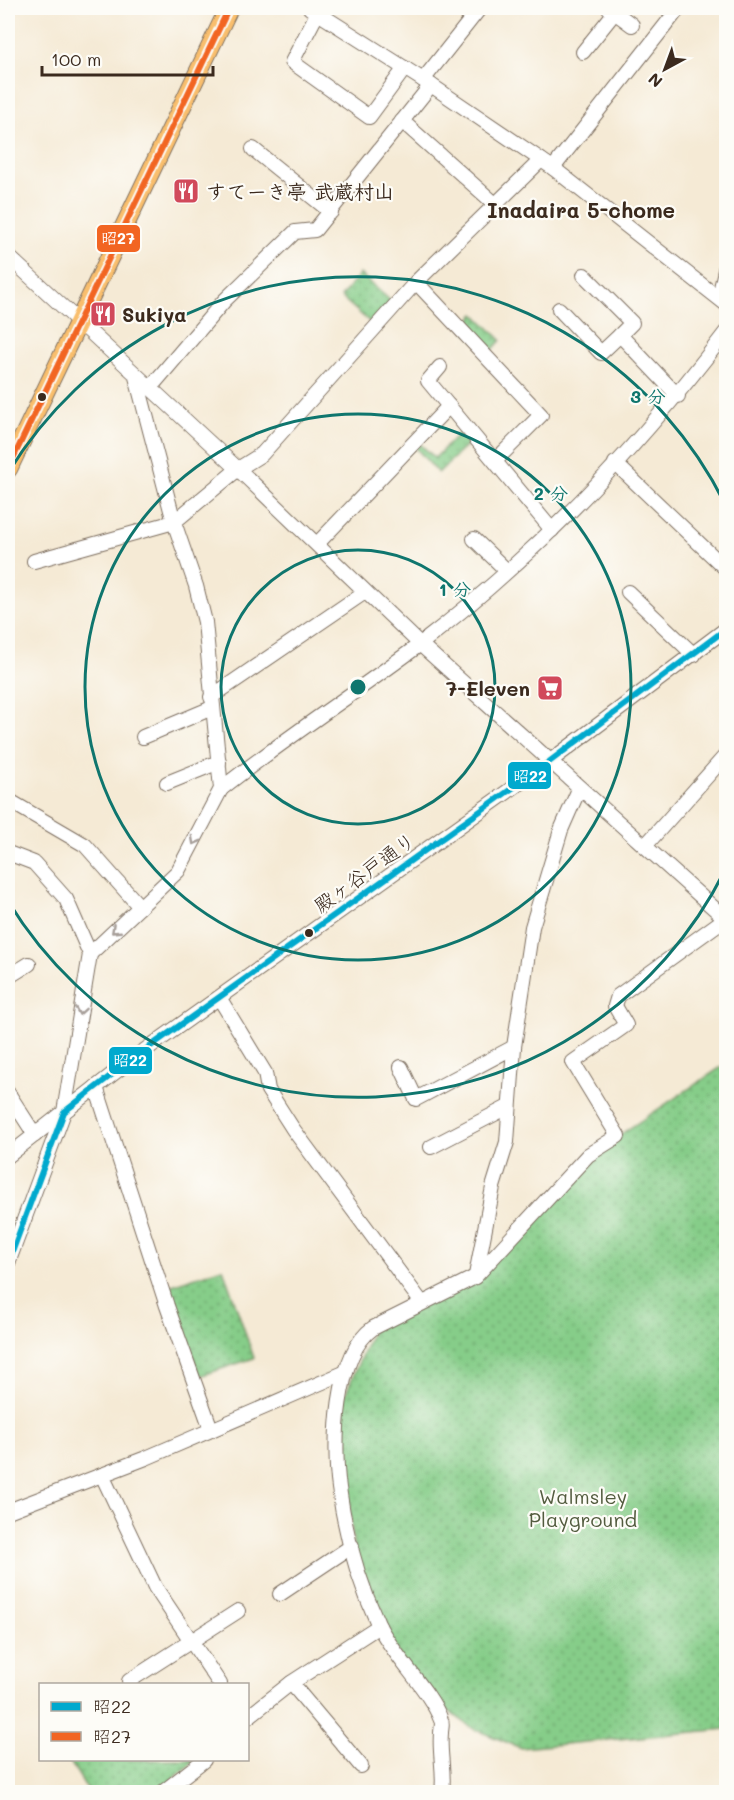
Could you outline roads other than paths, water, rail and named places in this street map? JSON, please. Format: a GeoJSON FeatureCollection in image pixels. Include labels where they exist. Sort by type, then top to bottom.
{"type":"FeatureCollection","features":[{"type":"Feature","properties":{"kind":"main road"},"geometry":{"type":"LineString","coordinates":[[8,469],[229,8]]}},
{"type":"Feature","properties":{"kind":"street"},"geometry":{"type":"LineString","coordinates":[[150,388],[224,301],[295,232],[315,230],[331,212],[402,120],[480,8]]}},
{"type":"Feature","properties":{"kind":"street"},"geometry":{"type":"LineString","coordinates":[[553,168],[679,8]]}},
{"type":"Feature","properties":{"kind":"street"},"geometry":{"type":"LineString","coordinates":[[405,68],[369,117],[292,62],[314,10],[427,82],[553,168],[723,300]]}},
{"type":"Feature","properties":{"kind":"street"},"geometry":{"type":"LineString","coordinates":[[584,52],[612,10],[632,25]]}},
{"type":"Feature","properties":{"kind":"street"},"geometry":{"type":"LineString","coordinates":[[402,120],[495,204]]}},
{"type":"Feature","properties":{"kind":"street"},"geometry":{"type":"LineString","coordinates":[[253,149],[331,212]]}},
{"type":"Feature","properties":{"kind":"street"},"geometry":{"type":"LineString","coordinates":[[34,561],[174,522],[238,469],[262,454],[416,282],[541,160]]}},
{"type":"Feature","properties":{"kind":"street"},"geometry":{"type":"LineString","coordinates":[[8,256],[13,269],[136,375],[238,469],[420,644],[579,789],[726,918],[618,996],[615,1006],[626,1025],[573,1062],[618,1136],[588,1155],[476,1277],[367,1332],[356,1346],[346,1372],[339,1410],[336,1467],[352,1546],[360,1576],[379,1626],[442,1721],[442,1792]]}},
{"type":"Feature","properties":{"kind":"street"},"geometry":{"type":"LineString","coordinates":[[723,300],[726,266]]}},
{"type":"Feature","properties":{"kind":"street"},"geometry":{"type":"LineString","coordinates":[[559,309],[601,353],[632,323],[584,275]]}},
{"type":"Feature","properties":{"kind":"street"},"geometry":{"type":"LineString","coordinates":[[416,282],[541,415],[495,462]]}},
{"type":"Feature","properties":{"kind":"street"},"geometry":{"type":"LineString","coordinates":[[90,954],[178,871],[221,789],[273,748],[420,644],[507,571],[552,530],[678,396],[726,332]]}},
{"type":"Feature","properties":{"kind":"street"},"geometry":{"type":"LineString","coordinates":[[620,334],[678,396]]}},
{"type":"Feature","properties":{"kind":"street"},"geometry":{"type":"LineString","coordinates":[[440,367],[428,381],[552,530]]}},
{"type":"Feature","properties":{"kind":"street"},"geometry":{"type":"LineString","coordinates":[[136,375],[174,522],[196,586],[205,622],[221,789]]}},
{"type":"Feature","properties":{"kind":"street"},"geometry":{"type":"LineString","coordinates":[[317,544],[449,406]]}},
{"type":"Feature","properties":{"kind":"street"},"geometry":{"type":"LineString","coordinates":[[615,463],[726,569]]}},
{"type":"Feature","properties":{"kind":"street"},"geometry":{"type":"LineString","coordinates":[[474,539],[507,571]]}},
{"type":"Feature","properties":{"kind":"street"},"geometry":{"type":"LineString","coordinates":[[143,737],[212,703],[365,592]]}},
{"type":"Feature","properties":{"kind":"street"},"geometry":{"type":"LineString","coordinates":[[628,592],[694,655]]}},
{"type":"Feature","properties":{"kind":"street","name":"殿ヶ谷戸通り"},"geometry":{"type":"LineString","coordinates":[[8,1156],[96,1086],[549,762],[726,629]]}},
{"type":"Feature","properties":{"kind":"street"},"geometry":{"type":"LineString","coordinates":[[645,846],[726,755]]}},
{"type":"Feature","properties":{"kind":"street"},"geometry":{"type":"LineString","coordinates":[[167,783],[219,762]]}},
{"type":"Feature","properties":{"kind":"street"},"geometry":{"type":"LineString","coordinates":[[476,1277],[493,1187],[507,1142],[514,1047],[532,927],[561,830],[579,789]]}},
{"type":"Feature","properties":{"kind":"street"},"geometry":{"type":"LineString","coordinates":[[8,800],[85,845],[140,907]]}},
{"type":"Feature","properties":{"kind":"street"},"geometry":{"type":"LineString","coordinates":[[8,853],[34,863],[66,899],[90,954],[64,1112],[8,1263]]}},
{"type":"Feature","properties":{"kind":"street"},"geometry":{"type":"LineString","coordinates":[[8,977],[29,964]]}},
{"type":"Feature","properties":{"kind":"street"},"geometry":{"type":"LineString","coordinates":[[220,999],[265,1073],[268,1090],[293,1129],[422,1303]]}},
{"type":"Feature","properties":{"kind":"street"},"geometry":{"type":"LineString","coordinates":[[401,1067],[416,1099],[514,1047]]}},
{"type":"Feature","properties":{"kind":"street"},"geometry":{"type":"LineString","coordinates":[[96,1086],[167,1306],[211,1430]]}},
{"type":"Feature","properties":{"kind":"street"},"geometry":{"type":"LineString","coordinates":[[8,1093],[35,1135]]}},
{"type":"Feature","properties":{"kind":"street"},"geometry":{"type":"LineString","coordinates":[[431,1148],[508,1107]]}},
{"type":"Feature","properties":{"kind":"street"},"geometry":{"type":"LineString","coordinates":[[8,1511],[102,1475],[346,1372]]}},
{"type":"Feature","properties":{"kind":"street"},"geometry":{"type":"LineString","coordinates":[[102,1475],[155,1587],[219,1683]]}},
{"type":"Feature","properties":{"kind":"street"},"geometry":{"type":"LineString","coordinates":[[280,1594],[352,1546]]}},
{"type":"Feature","properties":{"kind":"street"},"geometry":{"type":"LineString","coordinates":[[129,1681],[238,1611]]}},
{"type":"Feature","properties":{"kind":"street"},"geometry":{"type":"LineString","coordinates":[[249,1716],[291,1683],[379,1626]]}},
{"type":"Feature","properties":{"kind":"street"},"geometry":{"type":"LineString","coordinates":[[291,1683],[361,1766]]}},
{"type":"Feature","properties":{"kind":"street"},"geometry":{"type":"LineString","coordinates":[[166,1792],[203,1761]]}},
{"type":"Feature","properties":{"kind":"place","name":"すてーき亭 武蔵村山"},"geometry":{"type":"Point","coordinates":[186,191]}},
{"type":"Feature","properties":{"kind":"place","name":"Sukiya"},"geometry":{"type":"Point","coordinates":[103,314]}},
{"type":"Feature","properties":{"kind":"place","name":"7-Eleven"},"geometry":{"type":"Point","coordinates":[550,688]}},
{"type":"Feature","properties":{"kind":"district","name":"Inadaira 5-chome"},"geometry":{"type":"Point","coordinates":[581,209]}},
{"type":"Feature","properties":{"kind":"park label","name":"Walmsley Playground"},"geometry":{"type":"Point","coordinates":[583,1508]}}]}
